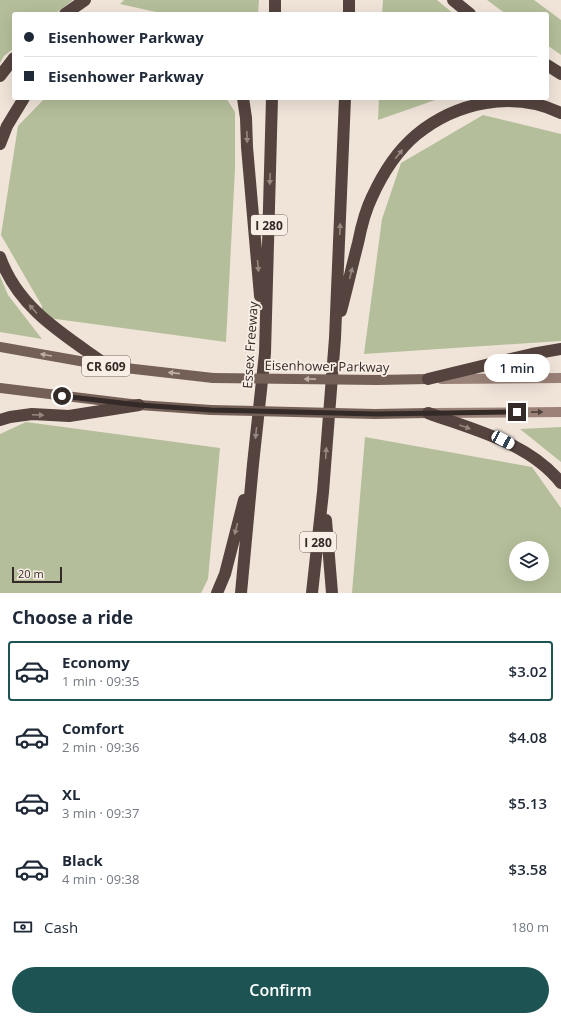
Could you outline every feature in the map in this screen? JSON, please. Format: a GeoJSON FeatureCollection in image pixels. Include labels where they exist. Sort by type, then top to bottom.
{"type":"FeatureCollection","features":[{"type":"Feature","properties":{"kind":"highway"},"geometry":{"type":"LineString","coordinates":[[68,12],[85,0]]}},
{"type":"Feature","properties":{"kind":"highway"},"geometry":{"type":"LineString","coordinates":[[275,0],[275,12]]}},
{"type":"Feature","properties":{"kind":"highway"},"geometry":{"type":"LineString","coordinates":[[349,0],[349,12]]}},
{"type":"Feature","properties":{"kind":"highway"},"geometry":{"type":"LineString","coordinates":[[453,0],[468,12]]}},
{"type":"Feature","properties":{"kind":"highway"},"geometry":{"type":"LineString","coordinates":[[0,76],[12,61]]}},
{"type":"Feature","properties":{"kind":"highway"},"geometry":{"type":"LineString","coordinates":[[549,66],[561,74]]}},
{"type":"Feature","properties":{"kind":"highway"},"geometry":{"type":"LineString","coordinates":[[0,144],[7,126],[23,100]]}},
{"type":"Feature","properties":{"kind":"highway"},"geometry":{"type":"LineString","coordinates":[[243,100],[265,353]]}},
{"type":"Feature","properties":{"kind":"highway","name":"Essex Freeway"},"geometry":{"type":"LineString","coordinates":[[241,593],[265,353],[272,100]]}},
{"type":"Feature","properties":{"kind":"highway","name":"I 280"},"geometry":{"type":"LineString","coordinates":[[312,593],[323,492],[335,338],[345,100]]}},
{"type":"Feature","properties":{"kind":"highway"},"geometry":{"type":"LineString","coordinates":[[335,338],[362,226],[371,198],[388,168],[415,136],[435,121],[456,111],[475,105],[513,101],[552,109],[561,113]]}},
{"type":"Feature","properties":{"kind":"highway"},"geometry":{"type":"LineString","coordinates":[[0,258],[5,272],[17,291],[37,313],[108,366]]}},
{"type":"Feature","properties":{"kind":"highway"},"geometry":{"type":"LineString","coordinates":[[428,379],[532,354],[561,349]]}},
{"type":"Feature","properties":{"kind":"highway"},"geometry":{"type":"LineString","coordinates":[[0,420],[32,414],[70,416],[139,405]]}},
{"type":"Feature","properties":{"kind":"highway"},"geometry":{"type":"LineString","coordinates":[[428,413],[509,444],[544,465],[561,483]]}},
{"type":"Feature","properties":{"kind":"highway"},"geometry":{"type":"LineString","coordinates":[[216,593],[225,574],[253,464]]}},
{"type":"Feature","properties":{"kind":"highway"},"geometry":{"type":"LineString","coordinates":[[323,492],[332,593]]}},
{"type":"Feature","properties":{"kind":"main road","name":"Eisenhower Parkway"},"geometry":{"type":"LineString","coordinates":[[0,347],[108,366],[213,378],[377,380],[428,379]]}},
{"type":"Feature","properties":{"kind":"main road"},"geometry":{"type":"LineString","coordinates":[[0,388],[139,405],[211,410],[376,414],[428,413]]}},
{"type":"Feature","properties":{"kind":"street","name":"Eisenhower Parkway"},"geometry":{"type":"LineString","coordinates":[[428,379],[561,378]]}},
{"type":"Feature","properties":{"kind":"street"},"geometry":{"type":"LineString","coordinates":[[428,413],[561,412]]}},
{"type":"Feature","properties":{"kind":"green space"},"geometry":{"type":"Polygon","coordinates":[[[0,0],[73,0],[58,12],[12,12],[12,50],[4,56],[0,63],[0,0]]]}},
{"type":"Feature","properties":{"kind":"green space"},"geometry":{"type":"Polygon","coordinates":[[[124,0],[259,0],[258,12],[156,12],[120,4],[124,0]]]}},
{"type":"Feature","properties":{"kind":"green space"},"geometry":{"type":"Polygon","coordinates":[[[383,0],[437,0],[452,12],[382,12],[383,0]]]}},
{"type":"Feature","properties":{"kind":"green space"},"geometry":{"type":"Polygon","coordinates":[[[487,0],[534,0],[561,20],[561,55],[549,46],[549,12],[503,12],[487,0]]]}},
{"type":"Feature","properties":{"kind":"green space"},"geometry":{"type":"Polygon","coordinates":[[[43,100],[227,100],[235,112],[235,169],[226,342],[41,317],[42,306],[1,235],[18,126],[43,100]]]}},
{"type":"Feature","properties":{"kind":"green space"},"geometry":{"type":"Polygon","coordinates":[[[379,100],[435,100],[378,120],[379,100]]]}},
{"type":"Feature","properties":{"kind":"green space"},"geometry":{"type":"Polygon","coordinates":[[[483,115],[561,134],[561,341],[364,354],[382,219],[401,163],[483,115]]]}},
{"type":"Feature","properties":{"kind":"green space"},"geometry":{"type":"Polygon","coordinates":[[[0,276],[8,295],[42,339],[0,332],[0,276]]]}},
{"type":"Feature","properties":{"kind":"green space"},"geometry":{"type":"Polygon","coordinates":[[[26,422],[220,448],[208,579],[201,593],[0,593],[0,434],[26,422]]]}},
{"type":"Feature","properties":{"kind":"green space"},"geometry":{"type":"Polygon","coordinates":[[[561,427],[561,462],[520,429],[561,427]]]}},
{"type":"Feature","properties":{"kind":"green space"},"geometry":{"type":"Polygon","coordinates":[[[365,437],[532,467],[561,508],[561,593],[352,593],[365,437]]]}},
{"type":"Feature","properties":{"kind":"route"},"geometry":{"type":"LineString","coordinates":[[62,396],[139,405],[211,410],[376,414],[517,412]]}}]}
